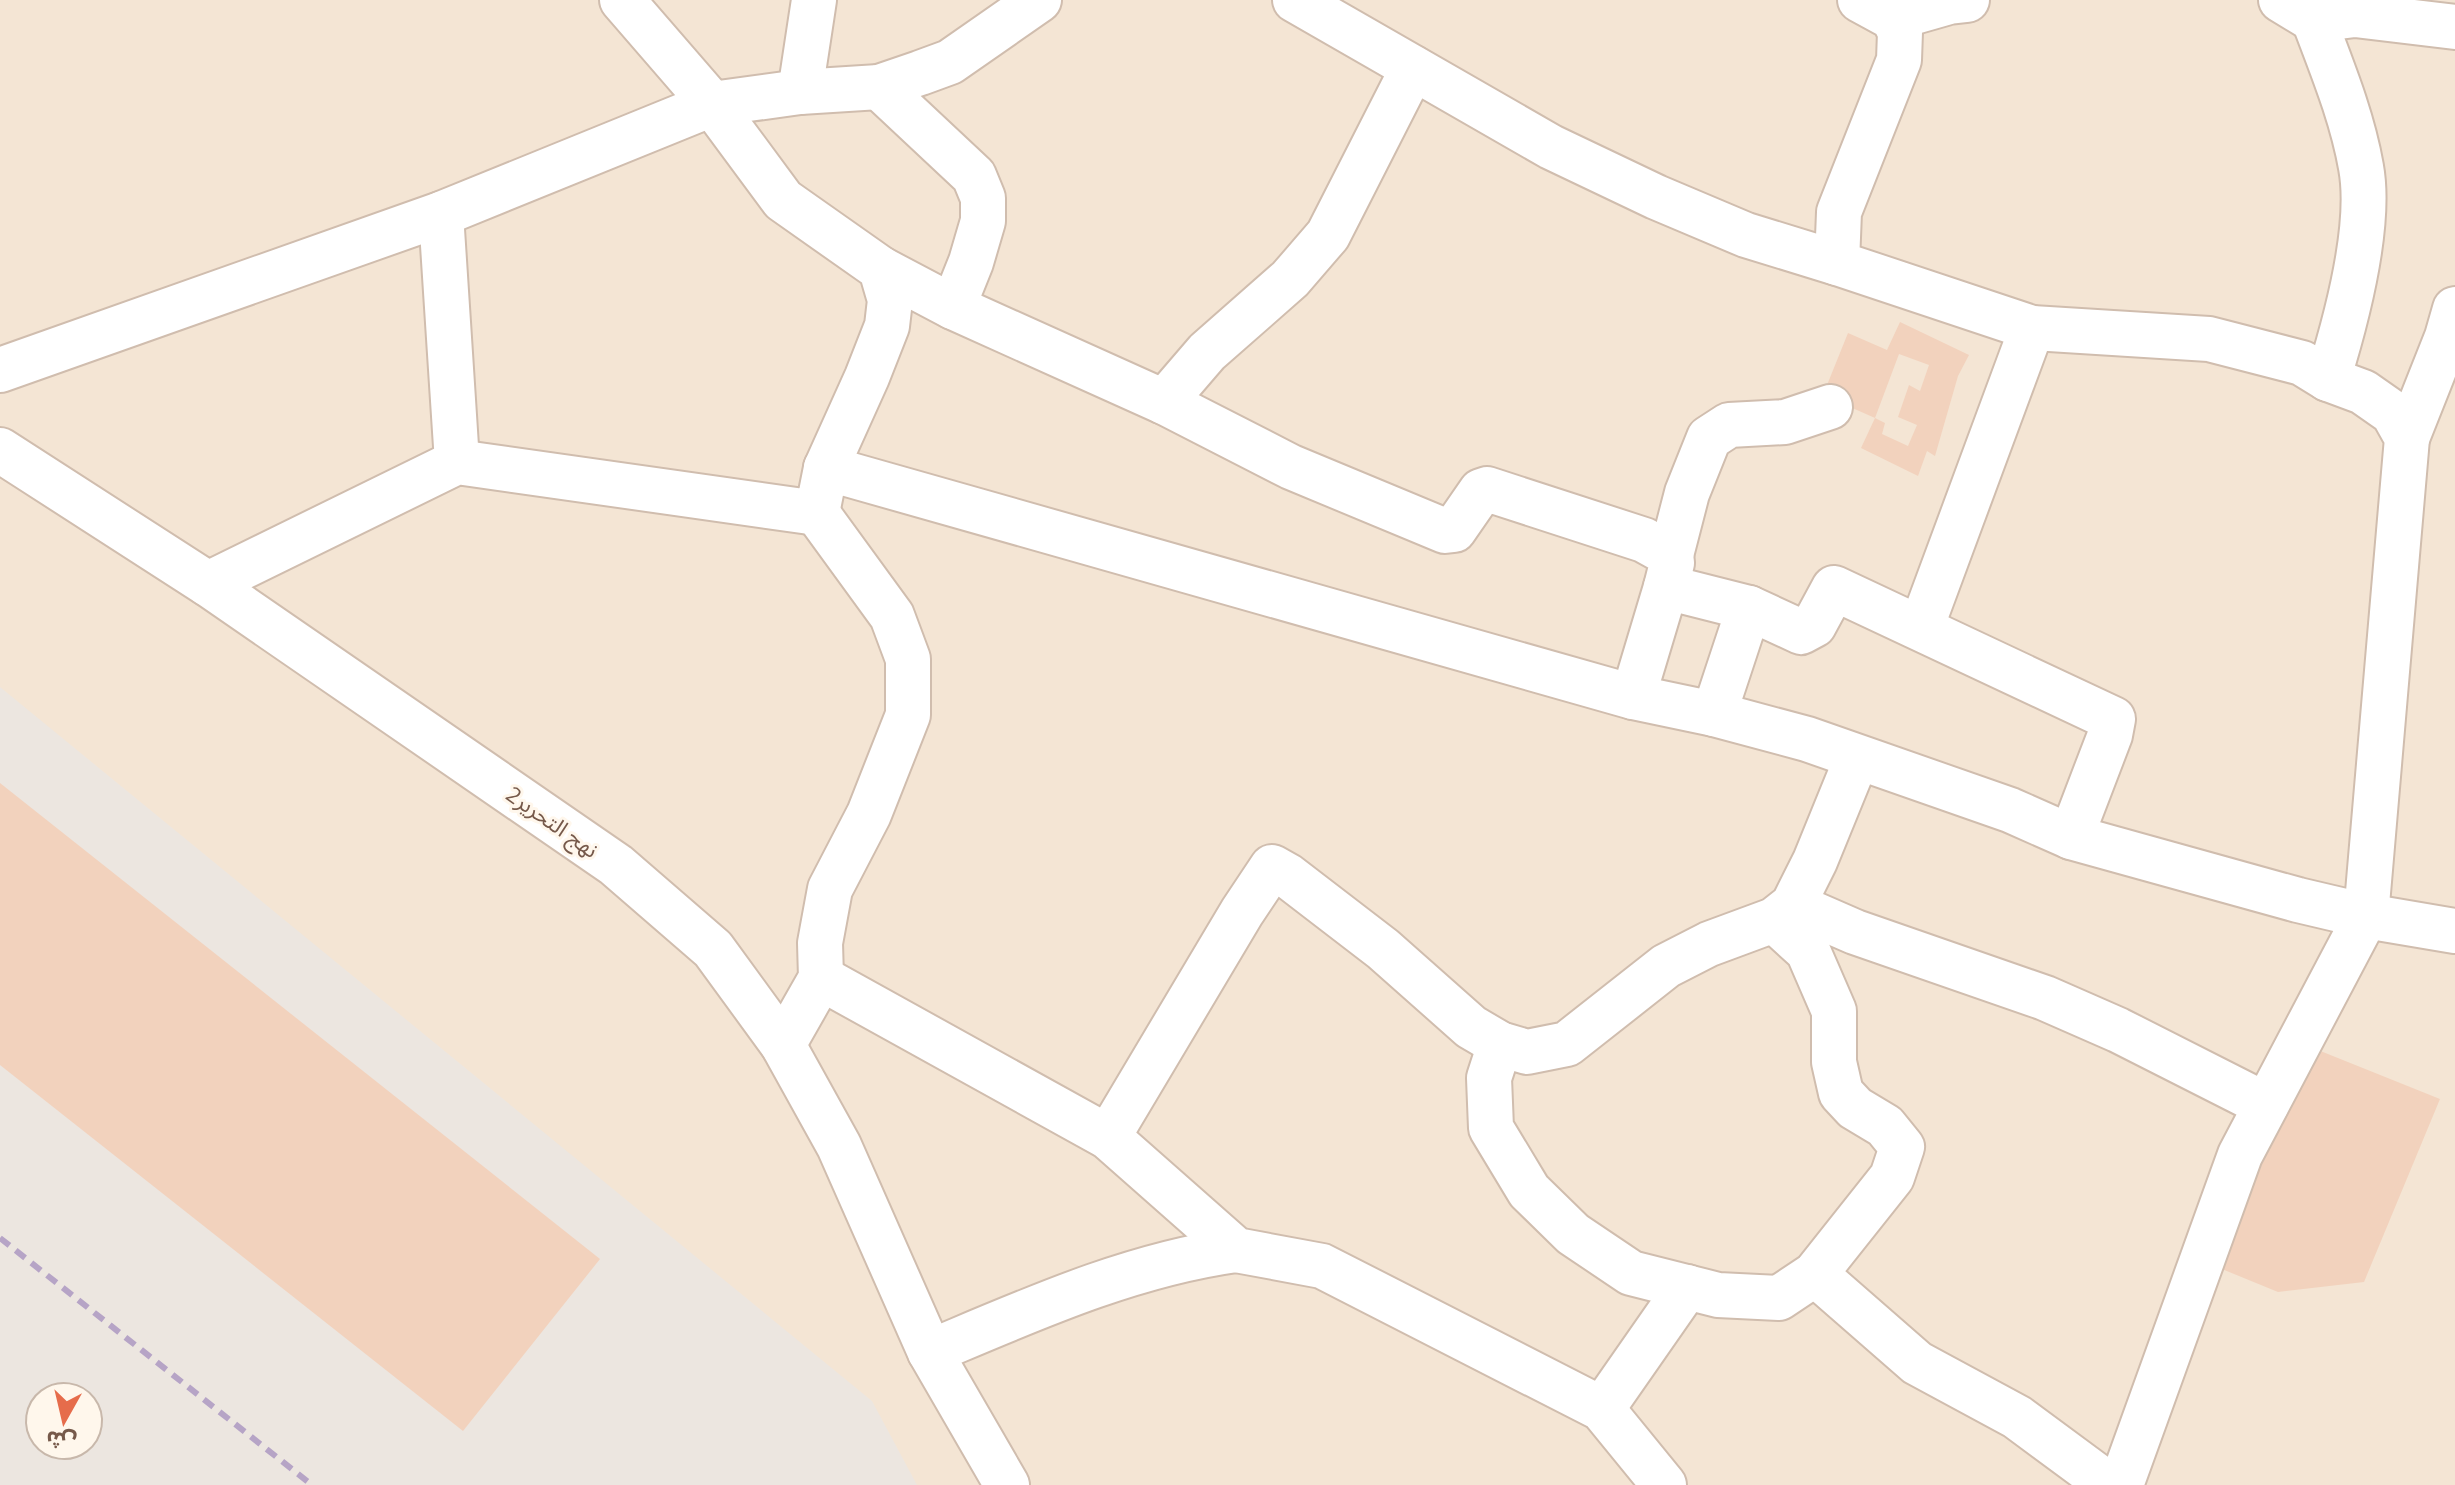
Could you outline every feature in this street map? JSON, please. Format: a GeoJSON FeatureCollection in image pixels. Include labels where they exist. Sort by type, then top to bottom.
{"type":"FeatureCollection","features":[{"type":"Feature","properties":{"kind":"street"},"geometry":{"type":"LineString","coordinates":[[622,0],[712,104],[783,200],[881,269],[953,307],[1164,402],[1291,467],[1445,531],[1454,530],[1481,491],[1487,489],[1644,540],[1668,571],[1801,632],[1814,625],[1834,588],[2113,719],[2110,735],[2071,837]]}},
{"type":"Feature","properties":{"kind":"street"},"geometry":{"type":"LineString","coordinates":[[800,92],[814,0]]}},
{"type":"Feature","properties":{"kind":"street"},"geometry":{"type":"LineString","coordinates":[[0,370],[441,214],[712,104],[800,92],[879,87],[950,62],[1039,0]]}},
{"type":"Feature","properties":{"kind":"street"},"geometry":{"type":"LineString","coordinates":[[1295,0],[1551,147],[1746,235],[2032,328],[2209,339],[2302,363],[2328,379],[2363,392],[2393,413],[2407,438]]}},
{"type":"Feature","properties":{"kind":"street"},"geometry":{"type":"LineString","coordinates":[[1876,9],[1967,0]]}},
{"type":"Feature","properties":{"kind":"street"},"geometry":{"type":"LineString","coordinates":[[1837,263],[1839,212],[1899,60],[1900,32],[1876,9]]}},
{"type":"Feature","properties":{"kind":"street"},"geometry":{"type":"LineString","coordinates":[[2297,10],[2455,27]]}},
{"type":"Feature","properties":{"kind":"street"},"geometry":{"type":"LineString","coordinates":[[2297,10],[2340,89],[2361,168],[2363,192],[2354,272],[2328,379]]}},
{"type":"Feature","properties":{"kind":"street"},"geometry":{"type":"LineString","coordinates":[[1164,402],[1207,352],[1290,279],[1328,235],[1413,68]]}},
{"type":"Feature","properties":{"kind":"street"},"geometry":{"type":"LineString","coordinates":[[879,87],[974,176],[983,198],[983,221],[953,307]]}},
{"type":"Feature","properties":{"kind":"street"},"geometry":{"type":"LineString","coordinates":[[441,214],[457,462]]}},
{"type":"Feature","properties":{"kind":"street"},"geometry":{"type":"LineString","coordinates":[[817,513],[826,468],[887,326],[890,300],[881,269]]}},
{"type":"Feature","properties":{"kind":"street"},"geometry":{"type":"LineString","coordinates":[[2121,1485],[2240,1155],[2366,916],[2407,438],[2455,309]]}},
{"type":"Feature","properties":{"kind":"street"},"geometry":{"type":"LineString","coordinates":[[1921,628],[2032,328]]}},
{"type":"Feature","properties":{"kind":"street"},"geometry":{"type":"LineString","coordinates":[[1633,697],[1691,481],[1709,438],[1729,425],[1785,422],[1830,407]]}},
{"type":"Feature","properties":{"kind":"street","name":"نهج التحرير2"},"geometry":{"type":"LineString","coordinates":[[0,450],[208,584],[616,865],[713,949],[783,1045],[839,1146],[930,1352],[1007,1485]]}},
{"type":"Feature","properties":{"kind":"street"},"geometry":{"type":"LineString","coordinates":[[208,584],[457,462],[817,513],[892,616],[908,659],[908,715],[869,814],[830,889],[820,943],[821,978],[783,1045]]}},
{"type":"Feature","properties":{"kind":"street"},"geometry":{"type":"LineString","coordinates":[[826,468],[1633,697],[1714,714],[1807,739],[2010,810],[2071,837],[2298,900],[2366,916],[2455,931]]}},
{"type":"Feature","properties":{"kind":"street"},"geometry":{"type":"LineString","coordinates":[[1714,714],[1749,608]]}},
{"type":"Feature","properties":{"kind":"street"},"geometry":{"type":"LineString","coordinates":[[1108,1137],[1272,867],[1383,949],[1471,1027],[1500,1044],[1527,1052],[1567,1044],[1666,966],[1709,944],[1784,913],[1815,861],[1857,758]]}},
{"type":"Feature","properties":{"kind":"street"},"geometry":{"type":"LineString","coordinates":[[1784,913],[1855,932],[2045,998],[2118,1030],[2266,1105]]}},
{"type":"Feature","properties":{"kind":"street"},"geometry":{"type":"LineString","coordinates":[[1500,1044],[1489,1078],[1491,1128],[1529,1191],[1573,1234],[1631,1273],[1718,1295],[1779,1298],[1815,1274],[1892,1177],[1902,1147],[1885,1126],[1855,1108],[1841,1093],[1834,1062],[1834,1011],[1808,951],[1784,913]]}},
{"type":"Feature","properties":{"kind":"street"},"geometry":{"type":"LineString","coordinates":[[821,978],[1108,1137],[1236,1250]]}},
{"type":"Feature","properties":{"kind":"street"},"geometry":{"type":"LineString","coordinates":[[930,1352],[1130,1273],[1190,1256],[1236,1250],[1322,1266],[1602,1409],[1664,1485]]}},
{"type":"Feature","properties":{"kind":"street"},"geometry":{"type":"LineString","coordinates":[[1815,1274],[1917,1363],[2017,1417],[2109,1485]]}},
{"type":"Feature","properties":{"kind":"street"},"geometry":{"type":"LineString","coordinates":[[1602,1409],[1687,1287]]}},
{"type":"Feature","properties":{"kind":"shaded area"},"geometry":{"type":"Polygon","coordinates":[[[0,0],[2455,0],[2455,1485],[0,1485],[0,0]]]}},
{"type":"Feature","properties":{"kind":"shaded area"},"geometry":{"type":"Polygon","coordinates":[[[0,687],[872,1401],[917,1485],[0,1485],[0,687]]]}},
{"type":"Feature","properties":{"kind":"building"},"geometry":{"type":"Polygon","coordinates":[[[1900,322],[1969,355],[1958,376],[1935,456],[1927,451],[1918,476],[1861,448],[1875,418],[1823,395],[1848,333],[1887,350],[1900,322]],[[1899,354],[1875,418],[1885,423],[1882,434],[1908,446],[1917,425],[1898,417],[1909,385],[1920,391],[1929,365],[1899,354]]]}},
{"type":"Feature","properties":{"kind":"building"},"geometry":{"type":"Polygon","coordinates":[[[0,783],[600,1259],[463,1431],[0,1065],[0,783]]]}},
{"type":"Feature","properties":{"kind":"building"},"geometry":{"type":"Polygon","coordinates":[[[2303,1044],[2440,1099],[2364,1282],[2278,1292],[2217,1267],[2303,1044]]]}},
{"type":"Feature","properties":{"kind":"railway"},"geometry":{"type":"LineString","coordinates":[[0,1238],[312,1485]]}}]}
